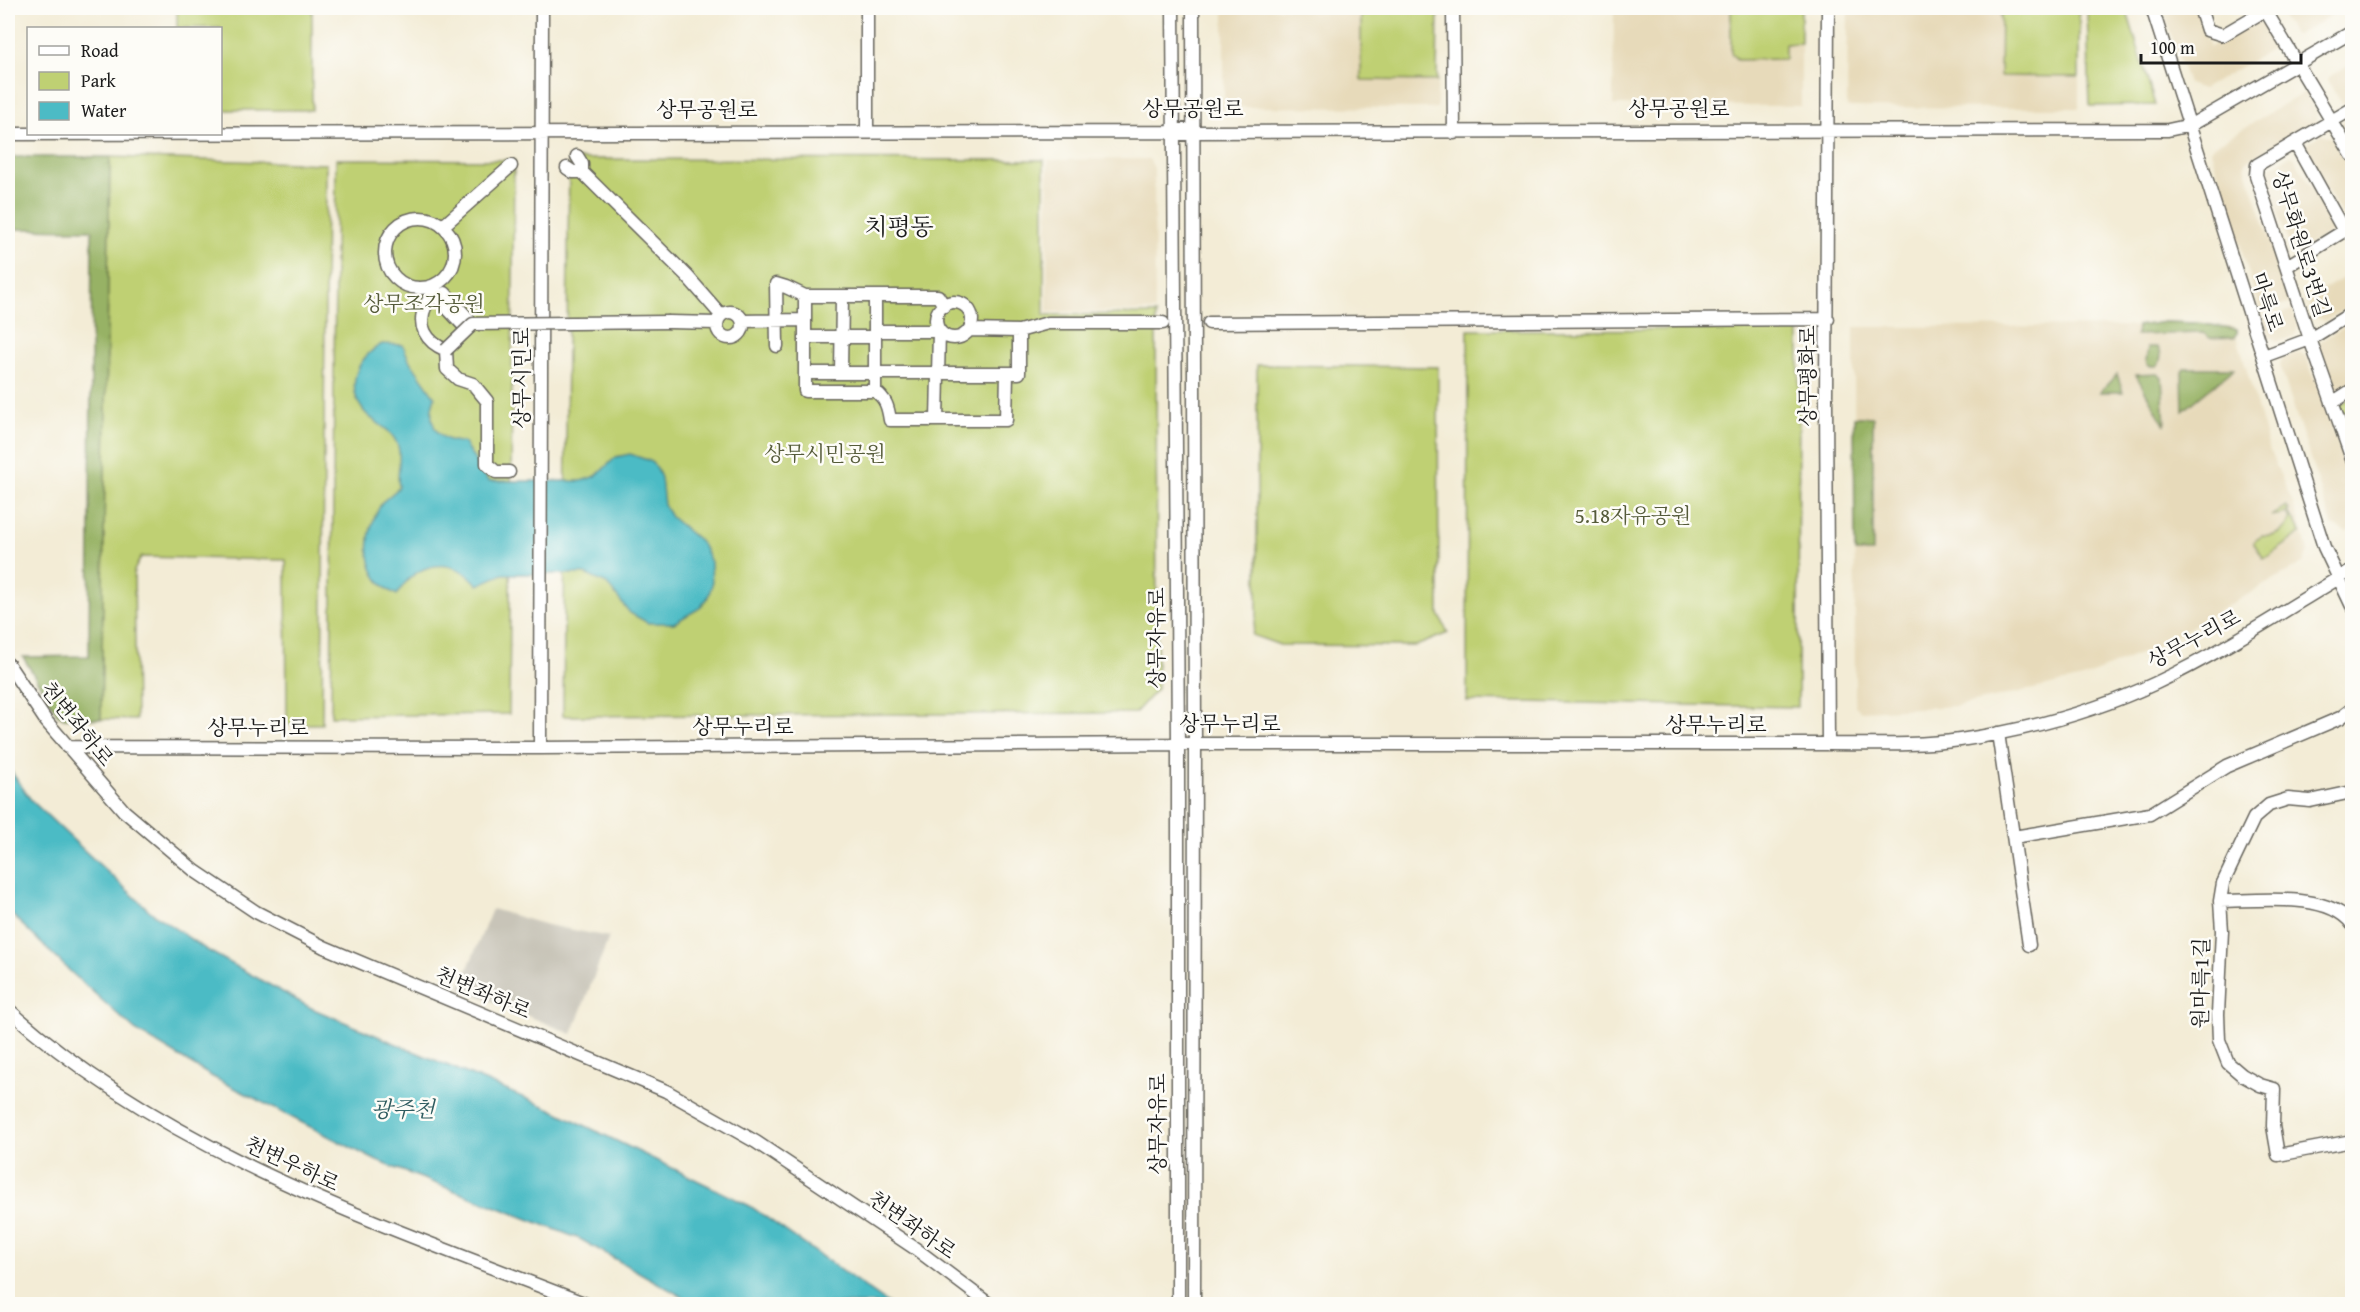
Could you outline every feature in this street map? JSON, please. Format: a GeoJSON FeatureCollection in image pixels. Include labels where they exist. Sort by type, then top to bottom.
{"type":"FeatureCollection","features":[{"type":"Feature","properties":{"kind":"main road","name":"상무공원로"},"geometry":{"type":"LineString","coordinates":[[1174,132],[1193,132]]}},
{"type":"Feature","properties":{"kind":"street","name":"상무시민로"},"geometry":{"type":"LineString","coordinates":[[540,748],[542,8]]}},
{"type":"Feature","properties":{"kind":"street"},"geometry":{"type":"LineString","coordinates":[[867,8],[867,132]]}},
{"type":"Feature","properties":{"kind":"street","name":"상무자유로"},"geometry":{"type":"LineString","coordinates":[[1173,8],[1178,744],[1178,1305]]}},
{"type":"Feature","properties":{"kind":"street","name":"상무자유로"},"geometry":{"type":"LineString","coordinates":[[1193,8],[1194,1305]]}},
{"type":"Feature","properties":{"kind":"street"},"geometry":{"type":"LineString","coordinates":[[1453,8],[1454,133]]}},
{"type":"Feature","properties":{"kind":"street","name":"상무평화로"},"geometry":{"type":"LineString","coordinates":[[1828,8],[1828,744]]}},
{"type":"Feature","properties":{"kind":"street","name":"마륵로"},"geometry":{"type":"LineString","coordinates":[[2152,8],[2324,547],[2352,606]]}},
{"type":"Feature","properties":{"kind":"street"},"geometry":{"type":"LineString","coordinates":[[2200,8],[2207,30],[2213,34],[2223,35],[2266,8],[2352,155]]}},
{"type":"Feature","properties":{"kind":"street","name":"상무공원로"},"geometry":{"type":"LineString","coordinates":[[1193,132],[2168,130],[2191,126],[2352,32]]}},
{"type":"Feature","properties":{"kind":"street"},"geometry":{"type":"LineString","coordinates":[[2287,266],[2348,229],[2295,143],[2352,110]]}},
{"type":"Feature","properties":{"kind":"street","name":"상무공원로"},"geometry":{"type":"LineString","coordinates":[[222,134],[1174,132]]}},
{"type":"Feature","properties":{"kind":"street","name":"상무공원로"},"geometry":{"type":"LineString","coordinates":[[8,134],[27,134]]}},
{"type":"Feature","properties":{"kind":"street","name":"상무화원로3번길"},"geometry":{"type":"LineString","coordinates":[[2295,143],[2257,165],[2256,175],[2352,459]]}},
{"type":"Feature","properties":{"kind":"street"},"geometry":{"type":"LineString","coordinates":[[577,156],[582,164],[582,172]]}},
{"type":"Feature","properties":{"kind":"street"},"geometry":{"type":"LineString","coordinates":[[443,226],[511,166]]}},
{"type":"Feature","properties":{"kind":"street"},"geometry":{"type":"LineString","coordinates":[[567,168],[573,172],[582,172],[687,276],[719,319],[721,334],[733,338],[742,330],[743,321]]}},
{"type":"Feature","properties":{"kind":"street"},"geometry":{"type":"LineString","coordinates":[[443,349],[431,343],[423,331],[422,320],[426,305],[435,289],[451,269],[454,246],[443,226],[422,217],[410,218],[400,223],[386,242],[384,253],[386,265],[400,282],[411,287],[435,289],[466,323],[669,322],[719,319],[729,311],[734,312],[743,321],[805,320]]}},
{"type":"Feature","properties":{"kind":"street"},"geometry":{"type":"LineString","coordinates":[[777,346],[776,284],[805,296],[938,296],[944,306]]}},
{"type":"Feature","properties":{"kind":"street"},"geometry":{"type":"LineString","coordinates":[[805,296],[805,391],[875,391],[883,397],[888,406],[890,420],[1006,420],[1007,373]]}},
{"type":"Feature","properties":{"kind":"street"},"geometry":{"type":"LineString","coordinates":[[841,373],[842,296]]}},
{"type":"Feature","properties":{"kind":"street"},"geometry":{"type":"LineString","coordinates":[[875,296],[875,391]]}},
{"type":"Feature","properties":{"kind":"street"},"geometry":{"type":"LineString","coordinates":[[937,420],[939,330],[936,320],[940,309],[944,306],[956,302],[967,308],[972,318],[969,330],[965,334],[954,338],[943,335],[939,330]]}},
{"type":"Feature","properties":{"kind":"street"},"geometry":{"type":"LineString","coordinates":[[2264,356],[2310,339],[2352,313]]}},
{"type":"Feature","properties":{"kind":"street"},"geometry":{"type":"LineString","coordinates":[[1209,323],[1828,319]]}},
{"type":"Feature","properties":{"kind":"street"},"geometry":{"type":"LineString","coordinates":[[443,349],[466,323]]}},
{"type":"Feature","properties":{"kind":"street"},"geometry":{"type":"LineString","coordinates":[[969,330],[1019,331],[1048,323],[1163,323]]}},
{"type":"Feature","properties":{"kind":"street"},"geometry":{"type":"LineString","coordinates":[[805,337],[842,337],[939,330]]}},
{"type":"Feature","properties":{"kind":"street"},"geometry":{"type":"LineString","coordinates":[[805,373],[1019,373],[1019,331]]}},
{"type":"Feature","properties":{"kind":"street"},"geometry":{"type":"LineString","coordinates":[[443,349],[447,369],[458,379],[473,384],[487,401],[487,464],[496,472],[508,472]]}},
{"type":"Feature","properties":{"kind":"street"},"geometry":{"type":"LineString","coordinates":[[2332,403],[2352,390]]}},
{"type":"Feature","properties":{"kind":"street","name":"상무누리로"},"geometry":{"type":"LineString","coordinates":[[67,747],[540,748],[1934,742],[1998,733],[2084,711],[2156,683],[2221,649],[2352,570]]}},
{"type":"Feature","properties":{"kind":"street","name":"천변좌하로"},"geometry":{"type":"LineString","coordinates":[[8,664],[46,722],[124,811],[195,871],[256,912],[324,947],[666,1091],[756,1142],[916,1249],[989,1305]]}},
{"type":"Feature","properties":{"kind":"street"},"geometry":{"type":"LineString","coordinates":[[2014,837],[2151,814],[2227,766],[2340,718],[2352,709]]}},
{"type":"Feature","properties":{"kind":"street"},"geometry":{"type":"LineString","coordinates":[[1998,733],[2029,945]]}},
{"type":"Feature","properties":{"kind":"street","name":"원마륵1길"},"geometry":{"type":"LineString","coordinates":[[2352,792],[2310,801],[2288,799],[2269,805],[2254,818],[2223,883],[2220,901],[2222,931],[2218,1014],[2219,1040],[2228,1063],[2242,1075],[2260,1085],[2274,1089],[2273,1126],[2278,1155],[2352,1141]]}},
{"type":"Feature","properties":{"kind":"street"},"geometry":{"type":"LineString","coordinates":[[2220,901],[2306,901],[2327,906],[2348,917],[2352,924]]}},
{"type":"Feature","properties":{"kind":"street","name":"천변우하로"},"geometry":{"type":"LineString","coordinates":[[8,1009],[30,1030],[79,1066],[164,1121],[236,1160],[321,1200],[586,1305]]}},
{"type":"Feature","properties":{"kind":"shaded area"},"geometry":{"type":"Polygon","coordinates":[[[1224,8],[1438,8],[1437,108],[1224,107],[1224,8]]]}},
{"type":"Feature","properties":{"kind":"shaded area"},"geometry":{"type":"Polygon","coordinates":[[[1614,8],[1801,8],[1801,106],[1613,105],[1614,8]]]}},
{"type":"Feature","properties":{"kind":"shaded area"},"geometry":{"type":"Polygon","coordinates":[[[1848,8],[2079,8],[2079,108],[1847,107],[1848,8]]]}},
{"type":"Feature","properties":{"kind":"shaded area"},"geometry":{"type":"Polygon","coordinates":[[[2162,8],[2196,8],[2210,47],[2258,21],[2263,24],[2275,44],[2274,48],[2203,89],[2188,84],[2162,8]]]}},
{"type":"Feature","properties":{"kind":"shaded area"},"geometry":{"type":"Polygon","coordinates":[[[2284,8],[2344,8],[2297,35],[2293,34],[2281,14],[2284,8]]]}},
{"type":"Feature","properties":{"kind":"shaded area"},"geometry":{"type":"Polygon","coordinates":[[[2352,63],[2352,100],[2346,104],[2340,102],[2328,81],[2329,77],[2352,63]]]}},
{"type":"Feature","properties":{"kind":"shaded area"},"geometry":{"type":"Polygon","coordinates":[[[2306,93],[2317,113],[2316,122],[2247,161],[2245,166],[2291,303],[2261,312],[2211,151],[2212,147],[2306,93]]]}},
{"type":"Feature","properties":{"kind":"shaded area"},"geometry":{"type":"Polygon","coordinates":[[[2352,116],[2352,143],[2343,127],[2343,121],[2352,116]]]}},
{"type":"Feature","properties":{"kind":"shaded area"},"geometry":{"type":"Polygon","coordinates":[[[2322,134],[2332,138],[2352,172],[2352,221],[2343,217],[2305,154],[2308,143],[2322,134]]]}},
{"type":"Feature","properties":{"kind":"shaded area"},"geometry":{"type":"Polygon","coordinates":[[[2289,156],[2294,157],[2333,223],[2332,232],[2296,252],[2291,250],[2265,177],[2267,169],[2289,156]]]}},
{"type":"Feature","properties":{"kind":"shaded area"},"geometry":{"type":"Polygon","coordinates":[[[1149,159],[1154,168],[1155,311],[1047,312],[1048,160],[1149,159]]]}},
{"type":"Feature","properties":{"kind":"shaded area"},"geometry":{"type":"Polygon","coordinates":[[[2352,273],[2352,305],[2325,321],[2315,317],[2307,299],[2352,273]]]}},
{"type":"Feature","properties":{"kind":"shaded area"},"geometry":{"type":"Polygon","coordinates":[[[2293,310],[2298,327],[2294,337],[2278,342],[2269,337],[2263,319],[2293,310]]]}},
{"type":"Feature","properties":{"kind":"shaded area"},"geometry":{"type":"Polygon","coordinates":[[[2352,322],[2352,382],[2342,389],[2332,386],[2317,347],[2320,341],[2352,322]]]}},
{"type":"Feature","properties":{"kind":"shaded area"},"geometry":{"type":"Polygon","coordinates":[[[2234,326],[2270,452],[2292,501],[2305,541],[2308,552],[2304,562],[2160,645],[2083,678],[1957,706],[1861,711],[1855,706],[1854,327],[2234,326]]]}},
{"type":"Feature","properties":{"kind":"shaded area"},"geometry":{"type":"Polygon","coordinates":[[[2298,353],[2306,356],[2352,481],[2352,529],[2346,532],[2332,525],[2280,365],[2282,358],[2298,353]]]}},
{"type":"Feature","properties":{"kind":"shaded area"},"geometry":{"type":"Polygon","coordinates":[[[492,909],[547,925],[609,937],[572,1034],[460,988],[492,909]]]}},
{"type":"Feature","properties":{"kind":"green space"},"geometry":{"type":"Polygon","coordinates":[[[177,8],[312,8],[312,110],[222,110],[222,27],[177,27],[177,8]]]}},
{"type":"Feature","properties":{"kind":"green space"},"geometry":{"type":"Polygon","coordinates":[[[1361,8],[1438,8],[1437,81],[1361,80],[1361,8]]]}},
{"type":"Feature","properties":{"kind":"green space"},"geometry":{"type":"Polygon","coordinates":[[[1731,8],[1801,8],[1801,43],[1785,44],[1785,59],[1737,60],[1731,53],[1731,8]]]}},
{"type":"Feature","properties":{"kind":"green space"},"geometry":{"type":"Polygon","coordinates":[[[2001,8],[2079,8],[2079,77],[2000,76],[2001,8]]]}},
{"type":"Feature","properties":{"kind":"green space"},"geometry":{"type":"Polygon","coordinates":[[[2087,8],[2126,8],[2155,105],[2090,106],[2087,8]]]}},
{"type":"Feature","properties":{"kind":"green space"},"geometry":{"type":"Polygon","coordinates":[[[8,157],[110,157],[101,719],[64,718],[57,714],[23,657],[89,656],[92,230],[8,229],[8,157]]]}},
{"type":"Feature","properties":{"kind":"green space"},"geometry":{"type":"Polygon","coordinates":[[[110,157],[326,164],[322,724],[287,724],[286,560],[141,557],[134,571],[136,720],[101,719],[110,157]]]}},
{"type":"Feature","properties":{"kind":"green space","name":"상무조각공원"},"geometry":{"type":"Polygon","coordinates":[[[336,159],[514,160],[509,714],[331,716],[336,159]]]}},
{"type":"Feature","properties":{"kind":"green space","name":"상무시민공원"},"geometry":{"type":"Polygon","coordinates":[[[569,159],[1044,160],[1044,315],[1156,314],[1157,689],[1135,713],[563,716],[569,159]]]}},
{"type":"Feature","properties":{"kind":"green space"},"geometry":{"type":"Polygon","coordinates":[[[2165,322],[2197,323],[2237,329],[2237,334],[2235,337],[2210,338],[2203,333],[2136,335],[2137,326],[2165,322]]]}},
{"type":"Feature","properties":{"kind":"green space","name":"5.18자유공원"},"geometry":{"type":"Polygon","coordinates":[[[1799,329],[1798,707],[1467,701],[1468,330],[1799,329]]]}},
{"type":"Feature","properties":{"kind":"green space"},"geometry":{"type":"Polygon","coordinates":[[[2148,347],[2157,347],[2160,351],[2161,359],[2157,366],[2148,366],[2146,361],[2148,347]]]}},
{"type":"Feature","properties":{"kind":"green space"},"geometry":{"type":"Polygon","coordinates":[[[1257,365],[1438,367],[1439,614],[1448,633],[1416,646],[1280,645],[1252,635],[1257,614],[1257,365]]]}},
{"type":"Feature","properties":{"kind":"green space"},"geometry":{"type":"Polygon","coordinates":[[[2184,368],[2235,368],[2183,411],[2182,371],[2184,368]]]}},
{"type":"Feature","properties":{"kind":"green space"},"geometry":{"type":"Polygon","coordinates":[[[2117,374],[2123,392],[2100,392],[2117,374]]]}},
{"type":"Feature","properties":{"kind":"green space"},"geometry":{"type":"Polygon","coordinates":[[[2158,374],[2162,378],[2165,426],[2136,375],[2158,374]]]}},
{"type":"Feature","properties":{"kind":"green space"},"geometry":{"type":"Polygon","coordinates":[[[2352,397],[2352,448],[2339,410],[2341,404],[2352,397]]]}},
{"type":"Feature","properties":{"kind":"green space"},"geometry":{"type":"Polygon","coordinates":[[[1854,417],[1873,417],[1873,552],[1855,552],[1854,417]]]}},
{"type":"Feature","properties":{"kind":"green space"},"geometry":{"type":"Polygon","coordinates":[[[2286,506],[2302,533],[2264,559],[2253,542],[2262,536],[2275,535],[2285,527],[2290,519],[2287,513],[2271,516],[2286,506]]]}},
{"type":"Feature","properties":{"kind":"water"},"geometry":{"type":"Polygon","coordinates":[[[382,344],[403,345],[409,360],[435,397],[432,416],[438,433],[451,441],[464,443],[488,481],[581,481],[596,476],[616,457],[630,454],[650,461],[657,468],[661,478],[664,505],[671,517],[701,542],[711,562],[712,585],[708,597],[700,608],[674,623],[648,623],[630,613],[607,584],[585,574],[503,574],[478,585],[468,575],[457,569],[435,566],[414,575],[397,595],[386,588],[377,578],[372,567],[369,543],[374,518],[380,506],[399,487],[399,451],[391,434],[363,410],[355,391],[356,373],[360,364],[382,344]]]}},
{"type":"Feature","properties":{"kind":"water","name":"광주천"},"geometry":{"type":"Polygon","coordinates":[[[8,767],[31,800],[151,912],[207,950],[311,1008],[551,1109],[750,1206],[889,1304],[695,1304],[580,1239],[377,1161],[211,1076],[135,1030],[8,911],[8,767]]]}},
{"type":"Feature","properties":{"kind":"district","name":"치평동"},"geometry":{"type":"Point","coordinates":[899,227]}}]}
